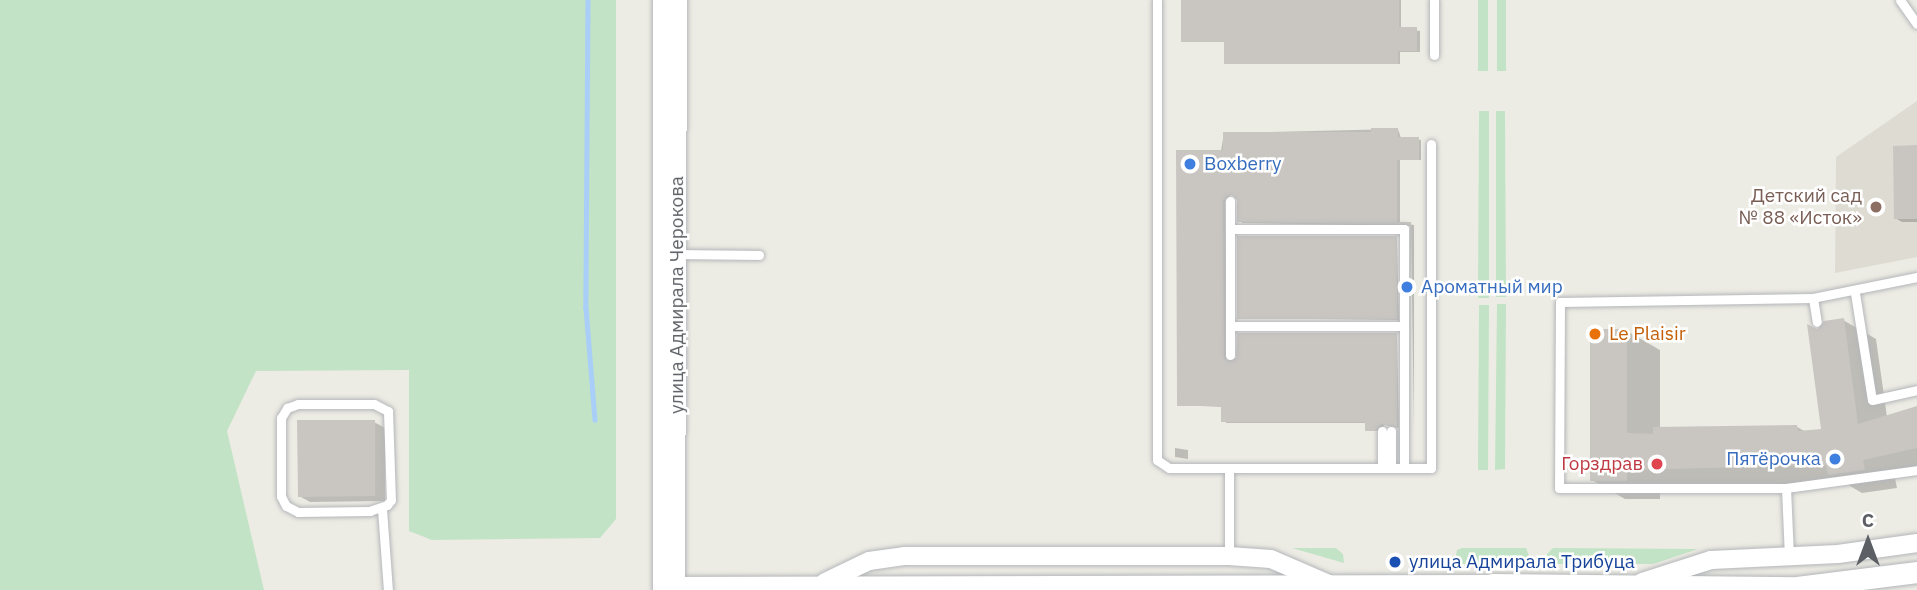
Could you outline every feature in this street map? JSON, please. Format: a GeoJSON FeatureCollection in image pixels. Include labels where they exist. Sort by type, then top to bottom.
{"type":"FeatureCollection","features":[{"type":"Feature","properties":{"kind":"street","name":"улица Адмирала Черокова"},"geometry":{"type":"LineString","coordinates":[[662,0],[669,588]]}},
{"type":"Feature","properties":{"kind":"street","name":"улица Адмирала Черокова"},"geometry":{"type":"LineString","coordinates":[[669,588],[678,254],[678,0]]}},
{"type":"Feature","properties":{"kind":"street"},"geometry":{"type":"LineString","coordinates":[[1642,582],[1711,559],[1789,557],[1917,542]]}},
{"type":"Feature","properties":{"kind":"street"},"geometry":{"type":"LineString","coordinates":[[819,585],[869,561],[896,556],[1229,556],[1271,559],[1329,584]]}},
{"type":"Feature","properties":{"kind":"street"},"geometry":{"type":"LineString","coordinates":[[669,588],[1329,584],[1492,588],[1642,582],[1797,587],[1917,572]]}},
{"type":"Feature","properties":{"kind":"lane"},"geometry":{"type":"LineString","coordinates":[[1157,0],[1157,460],[1169,468],[1431,468],[1431,144]]}},
{"type":"Feature","properties":{"kind":"lane"},"geometry":{"type":"LineString","coordinates":[[1434,0],[1434,55]]}},
{"type":"Feature","properties":{"kind":"lane"},"geometry":{"type":"LineString","coordinates":[[1900,0],[1917,24]]}},
{"type":"Feature","properties":{"kind":"lane"},"geometry":{"type":"LineString","coordinates":[[1230,201],[1230,355]]}},
{"type":"Feature","properties":{"kind":"lane"},"geometry":{"type":"LineString","coordinates":[[1230,229],[1404,229],[1404,468]]}},
{"type":"Feature","properties":{"kind":"lane"},"geometry":{"type":"LineString","coordinates":[[678,254],[759,255]]}},
{"type":"Feature","properties":{"kind":"lane"},"geometry":{"type":"LineString","coordinates":[[1917,276],[1856,293],[1814,298],[1560,302],[1559,488],[1786,488],[1917,470]]}},
{"type":"Feature","properties":{"kind":"lane"},"geometry":{"type":"LineString","coordinates":[[1856,293],[1872,400],[1917,390]]}},
{"type":"Feature","properties":{"kind":"lane"},"geometry":{"type":"LineString","coordinates":[[1814,298],[1817,322]]}},
{"type":"Feature","properties":{"kind":"lane"},"geometry":{"type":"LineString","coordinates":[[1230,326],[1404,326]]}},
{"type":"Feature","properties":{"kind":"lane"},"geometry":{"type":"LineString","coordinates":[[382,509],[298,512],[286,506],[281,496],[281,418],[287,408],[298,404],[374,404],[385,408],[391,420],[391,500],[382,509],[388,590]]}},
{"type":"Feature","properties":{"kind":"lane"},"geometry":{"type":"LineString","coordinates":[[1387,431],[1387,468]]}},
{"type":"Feature","properties":{"kind":"lane"},"geometry":{"type":"LineString","coordinates":[[1229,468],[1229,556]]}},
{"type":"Feature","properties":{"kind":"lane"},"geometry":{"type":"LineString","coordinates":[[1786,488],[1789,557]]}},
{"type":"Feature","properties":{"kind":"shaded area","name":"Детский сад № 88 «Исток»"},"geometry":{"type":"Polygon","coordinates":[[[1917,101],[1917,257],[1835,273],[1836,157],[1917,101]]]}},
{"type":"Feature","properties":{"kind":"green space"},"geometry":{"type":"Polygon","coordinates":[[[0,0],[616,0],[616,519],[600,538],[432,540],[409,531],[409,370],[256,371],[227,431],[264,590],[0,590],[0,0]]]}},
{"type":"Feature","properties":{"kind":"green space"},"geometry":{"type":"Polygon","coordinates":[[[1478,0],[1488,0],[1488,71],[1478,71],[1478,0]]]}},
{"type":"Feature","properties":{"kind":"green space"},"geometry":{"type":"Polygon","coordinates":[[[1497,0],[1506,0],[1506,71],[1497,71],[1497,0]]]}},
{"type":"Feature","properties":{"kind":"green space"},"geometry":{"type":"Polygon","coordinates":[[[1479,111],[1489,111],[1489,298],[1478,298],[1479,111]]]}},
{"type":"Feature","properties":{"kind":"green space"},"geometry":{"type":"Polygon","coordinates":[[[1496,111],[1505,111],[1506,297],[1496,297],[1496,111]]]}},
{"type":"Feature","properties":{"kind":"green space"},"geometry":{"type":"Polygon","coordinates":[[[1497,304],[1506,304],[1505,469],[1495,470],[1497,304]]]}},
{"type":"Feature","properties":{"kind":"green space"},"geometry":{"type":"Polygon","coordinates":[[[1479,305],[1489,305],[1488,470],[1478,470],[1479,305]]]}},
{"type":"Feature","properties":{"kind":"green space"},"geometry":{"type":"Polygon","coordinates":[[[1292,548],[1336,548],[1343,554],[1344,563],[1292,548]]]}},
{"type":"Feature","properties":{"kind":"green space"},"geometry":{"type":"Polygon","coordinates":[[[1526,548],[1532,564],[1454,564],[1457,550],[1526,548]]]}},
{"type":"Feature","properties":{"kind":"green space"},"geometry":{"type":"Polygon","coordinates":[[[1553,548],[1698,549],[1653,564],[1547,564],[1547,554],[1553,548]]]}},
{"type":"Feature","properties":{"kind":"building"},"geometry":{"type":"Polygon","coordinates":[[[1181,0],[1399,0],[1399,27],[1417,27],[1417,51],[1398,51],[1398,64],[1224,64],[1224,42],[1181,42],[1181,0]]]}},
{"type":"Feature","properties":{"kind":"building"},"geometry":{"type":"Polygon","coordinates":[[[1371,128],[1398,128],[1398,137],[1419,137],[1419,160],[1397,160],[1397,222],[1411,222],[1411,431],[1410,225],[1237,222],[1237,200],[1231,194],[1223,201],[1224,359],[1236,358],[1237,333],[1397,333],[1397,428],[1381,424],[1375,431],[1365,431],[1365,422],[1221,422],[1221,406],[1177,406],[1176,150],[1223,150],[1223,132],[1371,132],[1371,128]]]}},
{"type":"Feature","properties":{"kind":"building"},"geometry":{"type":"Polygon","coordinates":[[[1917,145],[1917,219],[1894,219],[1893,146],[1917,145]]]}},
{"type":"Feature","properties":{"kind":"building"},"geometry":{"type":"Polygon","coordinates":[[[1237,236],[1397,236],[1397,319],[1237,319],[1237,236]]]}},
{"type":"Feature","properties":{"kind":"building"},"geometry":{"type":"Polygon","coordinates":[[[1844,318],[1858,424],[1917,406],[1917,448],[1863,460],[1865,470],[1828,475],[1826,465],[1627,470],[1627,481],[1590,481],[1590,329],[1627,329],[1627,433],[1653,434],[1653,427],[1797,425],[1798,431],[1821,429],[1807,324],[1817,329],[1824,321],[1844,318]]]}},
{"type":"Feature","properties":{"kind":"building"},"geometry":{"type":"Polygon","coordinates":[[[297,420],[375,420],[375,496],[298,497],[297,420]]]}},
{"type":"Feature","properties":{"kind":"waterway"},"geometry":{"type":"LineString","coordinates":[[588,0],[586,308],[595,420]]}},
{"type":"Feature","properties":{"kind":"place","name":"Boxberry"},"geometry":{"type":"Point","coordinates":[1190,164]}},
{"type":"Feature","properties":{"kind":"place","name":"Детский сад № 88 «Исток»"},"geometry":{"type":"Point","coordinates":[1876,207]}},
{"type":"Feature","properties":{"kind":"place","name":"Ароматный мир"},"geometry":{"type":"Point","coordinates":[1407,287]}},
{"type":"Feature","properties":{"kind":"place","name":"Le Plaisir"},"geometry":{"type":"Point","coordinates":[1595,334]}},
{"type":"Feature","properties":{"kind":"place","name":"Пятёрочка"},"geometry":{"type":"Point","coordinates":[1835,459]}},
{"type":"Feature","properties":{"kind":"place","name":"Горздрав"},"geometry":{"type":"Point","coordinates":[1657,464]}},
{"type":"Feature","properties":{"kind":"place","name":"улица Адмирала Трибуца"},"geometry":{"type":"Point","coordinates":[1395,562]}}]}
